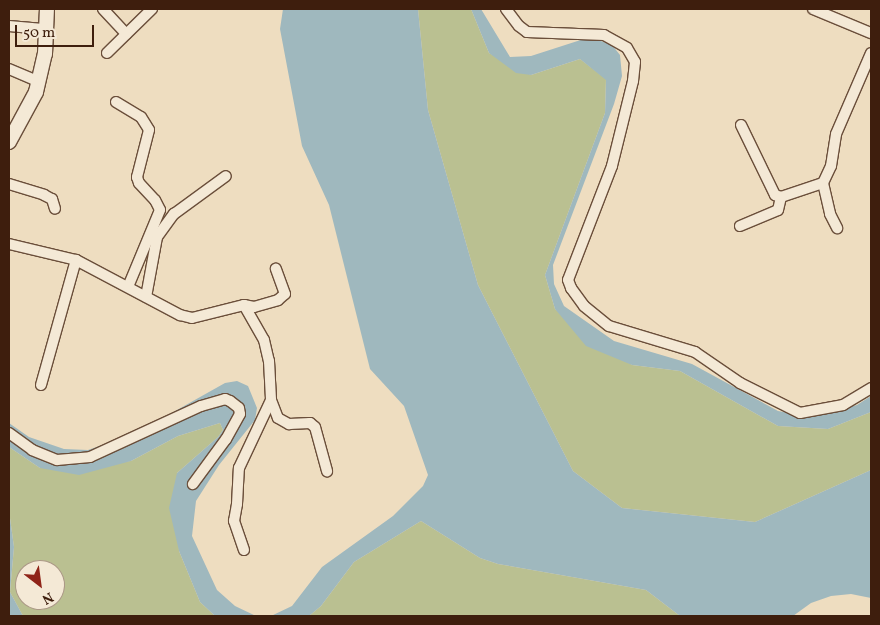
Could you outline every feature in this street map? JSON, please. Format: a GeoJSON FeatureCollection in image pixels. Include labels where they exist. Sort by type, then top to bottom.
{"type":"FeatureCollection","features":[{"type":"Feature","properties":{"kind":"street"},"geometry":{"type":"LineString","coordinates":[[9,142],[36,92],[39,82],[45,54],[47,9]]}},
{"type":"Feature","properties":{"kind":"street"},"geometry":{"type":"LineString","coordinates":[[103,9],[126,34]]}},
{"type":"Feature","properties":{"kind":"street"},"geometry":{"type":"LineString","coordinates":[[107,53],[152,9]]}},
{"type":"Feature","properties":{"kind":"street"},"geometry":{"type":"LineString","coordinates":[[506,9],[519,26],[527,32],[604,35],[626,48],[635,62],[633,81],[612,166],[568,280],[571,288],[584,306],[609,326],[695,352],[740,383],[800,413],[843,405],[871,388]]}},
{"type":"Feature","properties":{"kind":"street"},"geometry":{"type":"LineString","coordinates":[[813,9],[871,34]]}},
{"type":"Feature","properties":{"kind":"street"},"geometry":{"type":"LineString","coordinates":[[9,26],[46,29]]}},
{"type":"Feature","properties":{"kind":"street"},"geometry":{"type":"LineString","coordinates":[[837,228],[830,214],[823,183],[831,166],[836,134],[871,53]]}},
{"type":"Feature","properties":{"kind":"street"},"geometry":{"type":"LineString","coordinates":[[9,69],[39,82]]}},
{"type":"Feature","properties":{"kind":"street"},"geometry":{"type":"LineString","coordinates":[[116,102],[141,116],[149,130],[136,177],[139,183],[155,200],[160,210],[128,287]]}},
{"type":"Feature","properties":{"kind":"street"},"geometry":{"type":"LineString","coordinates":[[741,125],[775,195],[781,197],[823,183]]}},
{"type":"Feature","properties":{"kind":"street"},"geometry":{"type":"LineString","coordinates":[[146,297],[157,237],[174,214],[226,176]]}},
{"type":"Feature","properties":{"kind":"street"},"geometry":{"type":"LineString","coordinates":[[9,184],[44,195],[52,200],[55,209]]}},
{"type":"Feature","properties":{"kind":"street"},"geometry":{"type":"LineString","coordinates":[[740,226],[778,210],[781,197]]}},
{"type":"Feature","properties":{"kind":"street"},"geometry":{"type":"LineString","coordinates":[[9,244],[76,260],[180,315],[192,318],[244,305],[254,307],[278,300],[285,294],[276,269]]}},
{"type":"Feature","properties":{"kind":"street"},"geometry":{"type":"LineString","coordinates":[[41,384],[76,260]]}},
{"type":"Feature","properties":{"kind":"street"},"geometry":{"type":"LineString","coordinates":[[244,305],[264,340],[269,362],[271,400],[278,418],[289,424],[310,423],[315,427],[327,471]]}},
{"type":"Feature","properties":{"kind":"street"},"geometry":{"type":"LineString","coordinates":[[9,433],[32,450],[56,460],[90,457],[201,406],[225,399],[240,408],[240,414],[226,439],[193,484]]}},
{"type":"Feature","properties":{"kind":"street"},"geometry":{"type":"LineString","coordinates":[[244,550],[234,522],[239,468],[271,400]]}},
{"type":"Feature","properties":{"kind":"green space"},"geometry":{"type":"Polygon","coordinates":[[[418,9],[471,9],[489,53],[531,75],[580,59],[606,79],[605,113],[545,275],[555,309],[632,365],[680,371],[778,426],[828,429],[871,412],[871,470],[755,522],[622,508],[573,471],[478,285],[428,110],[418,9]]]}},
{"type":"Feature","properties":{"kind":"green space"},"geometry":{"type":"Polygon","coordinates":[[[220,423],[223,430],[218,437],[177,473],[179,551],[200,602],[215,616],[23,616],[20,610],[65,610],[65,560],[15,560],[15,601],[10,592],[14,547],[9,511],[9,447],[40,468],[131,461],[178,436],[220,423]]]}},
{"type":"Feature","properties":{"kind":"green space"},"geometry":{"type":"Polygon","coordinates":[[[421,521],[480,558],[498,564],[646,590],[680,616],[309,616],[321,606],[354,562],[421,521]]]}},
{"type":"Feature","properties":{"kind":"water"},"geometry":{"type":"Polygon","coordinates":[[[283,9],[418,9],[428,110],[478,285],[573,471],[622,508],[755,522],[871,470],[871,598],[851,594],[831,596],[811,603],[793,616],[680,616],[646,590],[498,564],[480,558],[421,521],[354,562],[321,606],[309,616],[271,616],[292,606],[322,567],[393,516],[423,486],[428,475],[404,406],[370,369],[329,205],[302,146],[280,29],[283,9]]]}},
{"type":"Feature","properties":{"kind":"water"},"geometry":{"type":"Polygon","coordinates":[[[471,9],[481,9],[510,57],[531,56],[590,37],[612,45],[620,55],[622,76],[614,104],[553,265],[554,284],[564,306],[614,341],[692,364],[778,411],[811,417],[857,405],[871,396],[871,412],[828,429],[778,426],[680,371],[632,365],[586,346],[555,309],[545,275],[605,113],[606,80],[580,59],[531,75],[516,73],[489,53],[471,9]]]}},
{"type":"Feature","properties":{"kind":"water"},"geometry":{"type":"Polygon","coordinates":[[[237,381],[248,386],[257,408],[255,420],[219,465],[196,501],[192,536],[217,590],[235,606],[256,616],[215,616],[200,602],[179,551],[169,508],[177,473],[218,437],[223,430],[220,423],[178,436],[131,461],[79,475],[40,468],[9,447],[9,423],[29,437],[64,449],[88,450],[136,433],[225,383],[237,381]]]}},
{"type":"Feature","properties":{"kind":"water"},"geometry":{"type":"Polygon","coordinates":[[[9,511],[14,547],[10,592],[15,601],[15,610],[20,610],[23,616],[9,616],[9,511]]]}}]}
